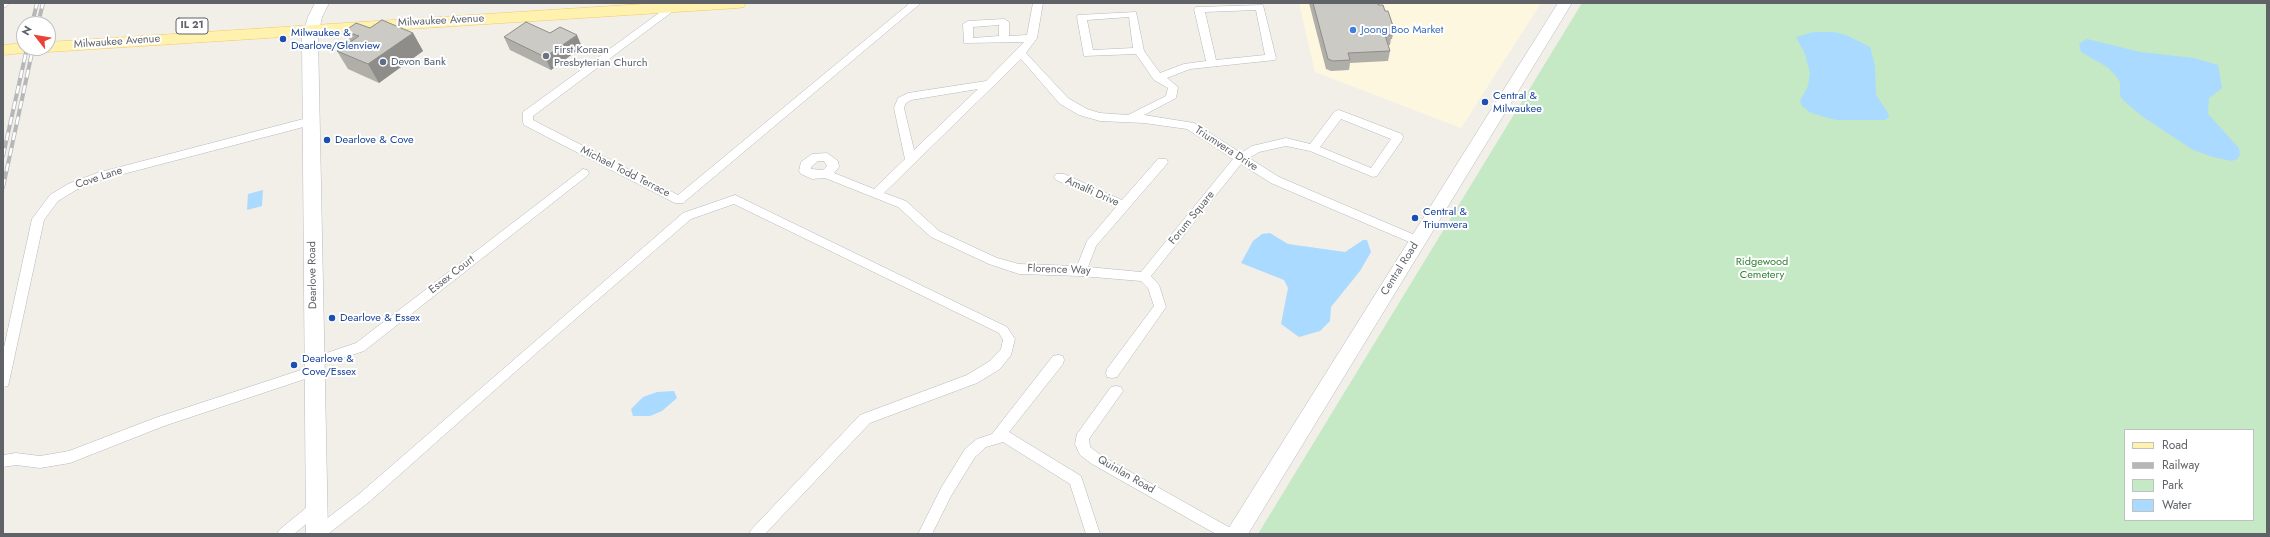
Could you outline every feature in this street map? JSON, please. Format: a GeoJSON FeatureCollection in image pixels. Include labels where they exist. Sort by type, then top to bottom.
{"type":"FeatureCollection","features":[{"type":"Feature","properties":{"kind":"main road","name":"Milwaukee Avenue"},"geometry":{"type":"LineString","coordinates":[[56,44],[69,40],[316,16],[552,3]]}},
{"type":"Feature","properties":{"kind":"main road","name":"Milwaukee Avenue"},"geometry":{"type":"LineString","coordinates":[[316,16],[673,7],[738,3]]}},
{"type":"Feature","properties":{"kind":"main road","name":"Central Road"},"geometry":{"type":"LineString","coordinates":[[1236,534],[1565,3]]}},
{"type":"Feature","properties":{"kind":"main road","name":"Dearlove Road"},"geometry":{"type":"LineString","coordinates":[[316,16],[310,122],[317,534]]}},
{"type":"Feature","properties":{"kind":"main road"},"geometry":{"type":"LineString","coordinates":[[3,39],[16,38]]}},
{"type":"Feature","properties":{"kind":"main road","name":"Milwaukee Avenue"},"geometry":{"type":"LineString","coordinates":[[56,38],[69,40]]}},
{"type":"Feature","properties":{"kind":"main road"},"geometry":{"type":"LineString","coordinates":[[3,50],[16,49]]}},
{"type":"Feature","properties":{"kind":"street","name":"Michael Todd Terrace"},"geometry":{"type":"LineString","coordinates":[[673,7],[527,115],[528,122],[679,200],[916,3]]}},
{"type":"Feature","properties":{"kind":"street"},"geometry":{"type":"LineString","coordinates":[[826,174],[876,194],[1021,53],[1032,38],[1038,3]]}},
{"type":"Feature","properties":{"kind":"street"},"geometry":{"type":"LineString","coordinates":[[1158,78],[1188,66],[1211,62],[1271,58],[1260,7],[1199,9],[1211,62]]}},
{"type":"Feature","properties":{"kind":"street"},"geometry":{"type":"LineString","coordinates":[[1129,119],[1171,98],[1173,87],[1158,78],[1147,65],[1139,51],[1133,14],[1082,17],[1088,54],[1139,51]]}},
{"type":"Feature","properties":{"kind":"street"},"geometry":{"type":"LineString","coordinates":[[1004,39],[1032,38]]}},
{"type":"Feature","properties":{"kind":"street","name":"Triumvera Drive"},"geometry":{"type":"LineString","coordinates":[[1021,53],[1064,101],[1083,112],[1095,116],[1190,126],[1239,159],[1275,180],[1418,241]]}},
{"type":"Feature","properties":{"kind":"street"},"geometry":{"type":"LineString","coordinates":[[911,160],[899,108],[902,102],[908,97],[955,88],[988,84]]}},
{"type":"Feature","properties":{"kind":"street"},"geometry":{"type":"LineString","coordinates":[[1239,159],[1256,150],[1286,142],[1313,148],[1373,173],[1398,137],[1339,114],[1313,148]]}},
{"type":"Feature","properties":{"kind":"street","name":"Cove Lane"},"geometry":{"type":"LineString","coordinates":[[3,382],[38,219],[54,198],[72,187],[101,176],[310,122]]}},
{"type":"Feature","properties":{"kind":"street","name":"Forum Square"},"geometry":{"type":"LineString","coordinates":[[1144,277],[1239,159]]}},
{"type":"Feature","properties":{"kind":"street","name":"Amalfi Drive"},"geometry":{"type":"LineString","coordinates":[[1081,271],[1091,244],[1162,162]]}},
{"type":"Feature","properties":{"kind":"street","name":"Essex Court"},"geometry":{"type":"LineString","coordinates":[[314,366],[360,348],[583,173]]}},
{"type":"Feature","properties":{"kind":"street","name":"Amalfi Drive"},"geometry":{"type":"LineString","coordinates":[[1060,178],[1125,206]]}},
{"type":"Feature","properties":{"kind":"street","name":"Florence Way"},"geometry":{"type":"LineString","coordinates":[[876,194],[902,204],[934,234],[993,261],[1019,268],[1081,271],[1144,277]]}},
{"type":"Feature","properties":{"kind":"street"},"geometry":{"type":"LineString","coordinates":[[317,534],[364,498],[537,345],[687,216],[735,200],[1003,330],[1009,339],[1007,351],[995,365],[972,379],[865,419],[756,534]]}},
{"type":"Feature","properties":{"kind":"street"},"geometry":{"type":"LineString","coordinates":[[1112,373],[1160,307],[1158,296],[1153,285],[1144,277]]}},
{"type":"Feature","properties":{"kind":"street"},"geometry":{"type":"LineString","coordinates":[[925,534],[963,462],[982,443],[1001,437],[1058,360]]}},
{"type":"Feature","properties":{"kind":"street"},"geometry":{"type":"LineString","coordinates":[[3,461],[16,459],[40,462],[70,457],[160,422],[314,366]]}},
{"type":"Feature","properties":{"kind":"street","name":"Quinlan Road"},"geometry":{"type":"LineString","coordinates":[[1116,391],[1082,438],[1082,444],[1085,451],[1097,460],[1229,534]]}},
{"type":"Feature","properties":{"kind":"street"},"geometry":{"type":"LineString","coordinates":[[1001,437],[1076,480],[1092,534]]}},
{"type":"Feature","properties":{"kind":"street"},"geometry":{"type":"LineString","coordinates":[[284,534],[317,507]]}},
{"type":"Feature","properties":{"kind":"shaded area"},"geometry":{"type":"Polygon","coordinates":[[[1299,3],[1541,3],[1461,128],[1315,72],[1299,3]]]}},
{"type":"Feature","properties":{"kind":"green space","name":"Ridgewood Cemetery"},"geometry":{"type":"Polygon","coordinates":[[[1582,3],[2267,3],[2267,534],[1258,534],[1582,3]]]}},
{"type":"Feature","properties":{"kind":"water"},"geometry":{"type":"Polygon","coordinates":[[[1814,32],[1834,32],[1846,35],[1870,47],[1875,66],[1876,95],[1889,115],[1888,118],[1884,120],[1836,120],[1811,113],[1802,106],[1800,101],[1808,86],[1810,73],[1805,54],[1796,37],[1814,32]]]}},
{"type":"Feature","properties":{"kind":"water"},"geometry":{"type":"Polygon","coordinates":[[[2087,39],[2140,52],[2194,58],[2218,65],[2222,88],[2209,98],[2208,114],[2239,148],[2240,155],[2237,159],[2232,161],[2213,157],[2193,150],[2143,117],[2120,96],[2120,82],[2115,75],[2107,67],[2081,52],[2079,44],[2087,39]]]}},
{"type":"Feature","properties":{"kind":"water"},"geometry":{"type":"Polygon","coordinates":[[[263,190],[262,206],[247,210],[248,194],[263,190]]]}},
{"type":"Feature","properties":{"kind":"water"},"geometry":{"type":"Polygon","coordinates":[[[1270,233],[1288,244],[1345,252],[1363,240],[1367,240],[1371,252],[1360,271],[1331,307],[1330,321],[1320,331],[1299,337],[1281,324],[1288,288],[1284,280],[1241,263],[1253,241],[1262,234],[1270,233]]]}},
{"type":"Feature","properties":{"kind":"water"},"geometry":{"type":"Polygon","coordinates":[[[674,391],[677,398],[662,411],[650,416],[633,416],[631,409],[643,397],[657,392],[674,391]]]}},
{"type":"Feature","properties":{"kind":"building","name":"Joong Boo Market"},"geometry":{"type":"Polygon","coordinates":[[[1313,3],[1378,3],[1378,5],[1383,5],[1385,11],[1388,11],[1394,29],[1391,29],[1392,35],[1385,35],[1390,51],[1348,53],[1350,60],[1333,61],[1328,59],[1313,3]]]}},
{"type":"Feature","properties":{"kind":"building"},"geometry":{"type":"Polygon","coordinates":[[[382,20],[413,33],[368,64],[337,51],[359,36],[345,31],[356,23],[370,28],[382,20]]]}},
{"type":"Feature","properties":{"kind":"building"},"geometry":{"type":"Polygon","coordinates":[[[526,22],[550,33],[560,27],[577,35],[545,57],[504,37],[526,22]]]}},
{"type":"Feature","properties":{"kind":"railway"},"geometry":{"type":"LineString","coordinates":[[34,16],[37,3]]}},
{"type":"Feature","properties":{"kind":"railway"},"geometry":{"type":"LineString","coordinates":[[40,16],[43,3]]}},
{"type":"Feature","properties":{"kind":"railway"},"geometry":{"type":"LineString","coordinates":[[3,156],[25,56]]}},
{"type":"Feature","properties":{"kind":"railway"},"geometry":{"type":"LineString","coordinates":[[3,187],[31,56]]}},
{"type":"Feature","properties":{"kind":"place","name":"Joong Boo Market"},"geometry":{"type":"Point","coordinates":[1353,30]}},
{"type":"Feature","properties":{"kind":"place","name":"Milwaukee & Dearlove/Glenview"},"geometry":{"type":"Point","coordinates":[283,39]}},
{"type":"Feature","properties":{"kind":"place","name":"First Korean Presbyterian Church"},"geometry":{"type":"Point","coordinates":[546,56]}},
{"type":"Feature","properties":{"kind":"place","name":"Devon Bank"},"geometry":{"type":"Point","coordinates":[383,62]}},
{"type":"Feature","properties":{"kind":"place","name":"Central & Milwaukee"},"geometry":{"type":"Point","coordinates":[1485,102]}},
{"type":"Feature","properties":{"kind":"place","name":"Dearlove & Cove"},"geometry":{"type":"Point","coordinates":[327,140]}},
{"type":"Feature","properties":{"kind":"place","name":"Central & Triumvera"},"geometry":{"type":"Point","coordinates":[1415,218]}},
{"type":"Feature","properties":{"kind":"place","name":"Dearlove & Essex"},"geometry":{"type":"Point","coordinates":[332,318]}},
{"type":"Feature","properties":{"kind":"place","name":"Dearlove & Cove/Essex"},"geometry":{"type":"Point","coordinates":[294,365]}}]}
